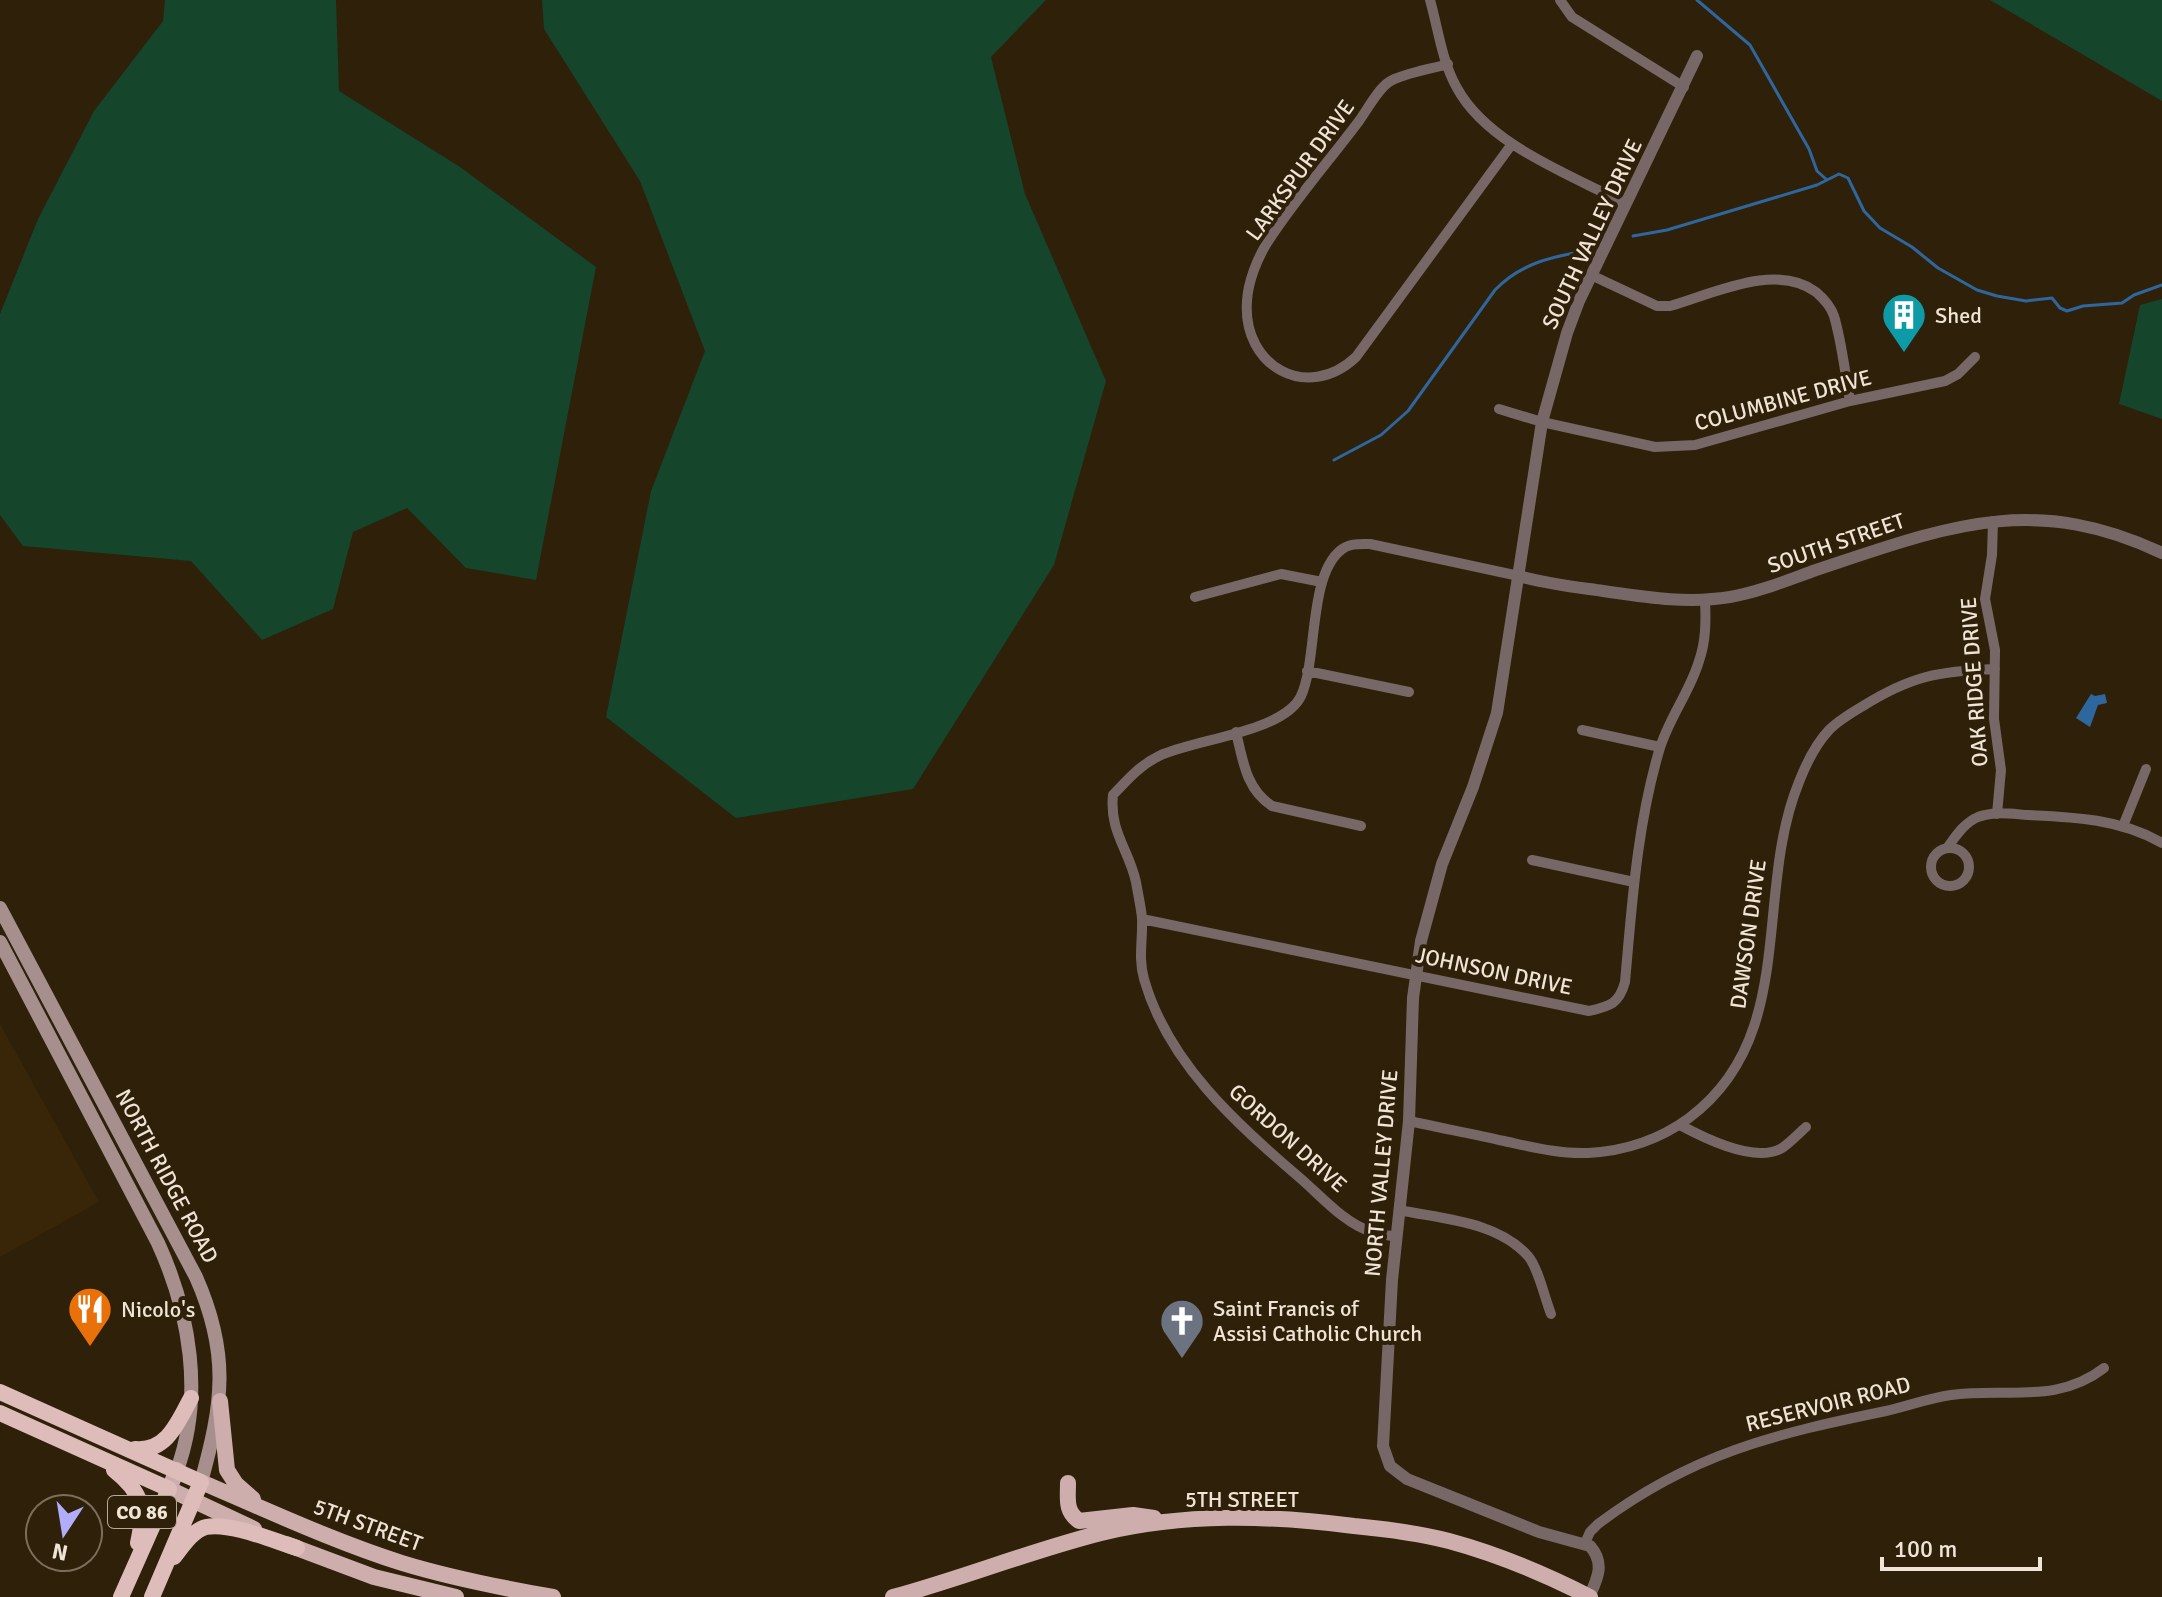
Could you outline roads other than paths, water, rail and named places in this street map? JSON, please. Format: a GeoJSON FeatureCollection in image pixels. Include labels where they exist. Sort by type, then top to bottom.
{"type":"FeatureCollection","features":[{"type":"Feature","properties":{"kind":"highway","name":"CO 86"},"geometry":{"type":"LineString","coordinates":[[0,1392],[177,1470]]}},
{"type":"Feature","properties":{"kind":"highway"},"geometry":{"type":"LineString","coordinates":[[106,1440],[134,1449],[156,1446],[168,1436],[191,1398]]}},
{"type":"Feature","properties":{"kind":"highway","name":"CO 86"},"geometry":{"type":"LineString","coordinates":[[0,1413],[95,1454],[134,1487],[141,1507],[141,1533],[124,1592]]}},
{"type":"Feature","properties":{"kind":"highway"},"geometry":{"type":"LineString","coordinates":[[95,1454],[169,1489],[124,1592]]}},
{"type":"Feature","properties":{"kind":"highway","name":"5TH STREET"},"geometry":{"type":"LineString","coordinates":[[177,1470],[201,1482]]}},
{"type":"Feature","properties":{"kind":"highway","name":"CO 86"},"geometry":{"type":"LineString","coordinates":[[152,1597],[201,1482]]}},
{"type":"Feature","properties":{"kind":"highway"},"geometry":{"type":"LineString","coordinates":[[162,1574],[190,1537],[205,1527],[233,1529],[297,1548]]}},
{"type":"Feature","properties":{"kind":"main road","name":"NORTH RIDGE ROAD"},"geometry":{"type":"LineString","coordinates":[[0,908],[196,1277],[216,1335],[220,1401],[201,1482]]}},
{"type":"Feature","properties":{"kind":"main road","name":"NORTH RIDGE ROAD"},"geometry":{"type":"LineString","coordinates":[[0,942],[158,1243],[172,1276],[189,1346],[191,1398],[187,1433],[177,1470]]}},
{"type":"Feature","properties":{"kind":"main road"},"geometry":{"type":"LineString","coordinates":[[220,1401],[227,1470],[236,1484],[267,1510]]}},
{"type":"Feature","properties":{"kind":"main road"},"geometry":{"type":"LineString","coordinates":[[169,1489],[177,1470]]}},
{"type":"Feature","properties":{"kind":"main road","name":"5TH STREET"},"geometry":{"type":"LineString","coordinates":[[201,1482],[361,1549],[433,1571],[553,1597]]}},
{"type":"Feature","properties":{"kind":"main road"},"geometry":{"type":"LineString","coordinates":[[1068,1483],[1067,1505],[1071,1515],[1079,1521],[1133,1515],[1176,1521]]}},
{"type":"Feature","properties":{"kind":"main road","name":"5TH STREET"},"geometry":{"type":"LineString","coordinates":[[169,1489],[273,1538],[374,1577],[436,1595],[456,1597]]}},
{"type":"Feature","properties":{"kind":"main road","name":"5TH STREET"},"geometry":{"type":"LineString","coordinates":[[893,1597],[1103,1533],[1223,1517],[1292,1519],[1414,1534],[1494,1555],[1589,1597]]}},
{"type":"Feature","properties":{"kind":"main road"},"geometry":{"type":"LineString","coordinates":[[273,1538],[405,1575],[425,1576],[433,1571]]}},
{"type":"Feature","properties":{"kind":"main road"},"geometry":{"type":"LineString","coordinates":[[436,1595],[439,1589],[449,1587],[505,1597]]}},
{"type":"Feature","properties":{"kind":"street"},"geometry":{"type":"LineString","coordinates":[[1430,0],[1455,86],[1469,107],[1512,144],[1626,204]]}},
{"type":"Feature","properties":{"kind":"street"},"geometry":{"type":"LineString","coordinates":[[1560,0],[1572,17],[1684,87]]}},
{"type":"Feature","properties":{"kind":"street","name":"SOUTH VALLEY DRIVE"},"geometry":{"type":"LineString","coordinates":[[1519,576],[1542,422],[1567,333],[1591,275],[1697,56]]}},
{"type":"Feature","properties":{"kind":"street","name":"LARKSPUR DRIVE"},"geometry":{"type":"LineString","coordinates":[[1448,64],[1388,82],[1266,245],[1249,286],[1247,300],[1249,336],[1263,357],[1272,366],[1301,378],[1328,375],[1346,366],[1356,357],[1512,144]]}},
{"type":"Feature","properties":{"kind":"street"},"geometry":{"type":"LineString","coordinates":[[1591,275],[1657,306],[1670,306],[1764,279],[1787,278],[1807,285],[1822,297],[1834,313],[1850,401]]}},
{"type":"Feature","properties":{"kind":"street","name":"COLUMBINE DRIVE"},"geometry":{"type":"LineString","coordinates":[[1499,409],[1542,422],[1655,447],[1695,445],[1850,401],[1945,381],[1958,374],[1975,357]]}},
{"type":"Feature","properties":{"kind":"street","name":"SOUTH STREET"},"geometry":{"type":"LineString","coordinates":[[1519,576],[1539,582],[1656,599],[1705,600],[1757,590],[1930,532],[1993,521],[2032,520],[2090,527],[2134,540],[2162,553]]}},
{"type":"Feature","properties":{"kind":"street","name":"OAK RIDGE DRIVE"},"geometry":{"type":"LineString","coordinates":[[1993,521],[1993,547],[1985,599],[1995,644],[1994,719],[2001,770],[1997,814]]}},
{"type":"Feature","properties":{"kind":"street","name":"GORDON DRIVE"},"geometry":{"type":"LineString","coordinates":[[1396,1237],[1371,1232],[1350,1220],[1244,1130],[1213,1098],[1176,1048],[1144,978],[1140,952],[1142,919],[1135,878],[1114,826],[1113,795],[1142,765],[1161,755],[1271,722],[1288,713],[1302,695],[1322,582],[1339,551],[1350,545],[1370,544],[1519,576]]}},
{"type":"Feature","properties":{"kind":"street"},"geometry":{"type":"LineString","coordinates":[[1195,597],[1281,574],[1322,582]]}},
{"type":"Feature","properties":{"kind":"street","name":"NORTH VALLEY DRIVE"},"geometry":{"type":"LineString","coordinates":[[1519,576],[1497,713],[1482,763],[1430,901],[1415,975],[1409,1121],[1396,1237],[1383,1446],[1390,1466],[1407,1479],[1539,1532],[1585,1543]]}},
{"type":"Feature","properties":{"kind":"street","name":"JOHNSON DRIVE"},"geometry":{"type":"LineString","coordinates":[[1142,919],[1589,1011],[1608,1006],[1621,997],[1625,982],[1634,882],[1646,800],[1660,747],[1699,664],[1705,638],[1705,600]]}},
{"type":"Feature","properties":{"kind":"street","name":"DAWSON DRIVE"},"geometry":{"type":"LineString","coordinates":[[1409,1121],[1570,1153],[1601,1152],[1632,1146],[1680,1125],[1721,1089],[1736,1069],[1752,1036],[1773,933],[1783,833],[1796,788],[1819,743],[1830,729],[1846,717],[1908,681],[1947,672],[1995,669]]}},
{"type":"Feature","properties":{"kind":"street"},"geometry":{"type":"LineString","coordinates":[[1307,671],[1409,692]]}},
{"type":"Feature","properties":{"kind":"street"},"geometry":{"type":"LineString","coordinates":[[1582,730],[1660,747]]}},
{"type":"Feature","properties":{"kind":"street"},"geometry":{"type":"LineString","coordinates":[[1236,732],[1249,783],[1260,798],[1272,806],[1361,826]]}},
{"type":"Feature","properties":{"kind":"street"},"geometry":{"type":"LineString","coordinates":[[2123,826],[2146,769]]}},
{"type":"Feature","properties":{"kind":"street"},"geometry":{"type":"LineString","coordinates":[[1947,848],[1968,823],[1979,817],[1997,814],[2080,818],[2123,826],[2162,843]]}},
{"type":"Feature","properties":{"kind":"street"},"geometry":{"type":"LineString","coordinates":[[1532,860],[1634,882]]}},
{"type":"Feature","properties":{"kind":"street"},"geometry":{"type":"LineString","coordinates":[[1680,1125],[1728,1147],[1760,1153],[1780,1149],[1806,1127]]}},
{"type":"Feature","properties":{"kind":"street"},"geometry":{"type":"LineString","coordinates":[[1399,1210],[1468,1224],[1501,1235],[1529,1257],[1551,1314]]}},
{"type":"Feature","properties":{"kind":"street","name":"RESERVOIR ROAD"},"geometry":{"type":"LineString","coordinates":[[1585,1543],[1598,1524],[1646,1492],[1696,1464],[1745,1445],[1788,1431],[1951,1395],[2064,1388],[2086,1380],[2104,1368]]}},
{"type":"Feature","properties":{"kind":"street"},"geometry":{"type":"LineString","coordinates":[[1585,1543],[1593,1549],[1599,1564],[1597,1581],[1589,1597]]}},
{"type":"Feature","properties":{"kind":"water"},"geometry":{"type":"Polygon","coordinates":[[[2091,694],[2105,694],[2107,703],[2098,705],[2090,727],[2076,718],[2091,694]]]}},
{"type":"Feature","properties":{"kind":"waterway"},"geometry":{"type":"LineString","coordinates":[[1697,0],[1750,45],[1809,149],[1817,171],[1827,180],[1839,174],[1848,178],[1864,211],[1880,228],[1912,247],[1938,268],[1977,290],[2026,301],[2052,298],[2067,311],[2083,306],[2122,303],[2162,285]]}},
{"type":"Feature","properties":{"kind":"waterway"},"geometry":{"type":"LineString","coordinates":[[1633,236],[1667,230],[1827,180]]}},
{"type":"Feature","properties":{"kind":"waterway"},"geometry":{"type":"LineString","coordinates":[[1334,460],[1381,435],[1408,411],[1495,290],[1505,281],[1536,263],[1585,251]]}},
{"type":"Feature","properties":{"kind":"place","name":"Shed"},"geometry":{"type":"Point","coordinates":[1904,354]}},
{"type":"Feature","properties":{"kind":"place","name":"Nicolo's"},"geometry":{"type":"Point","coordinates":[90,1348]}},
{"type":"Feature","properties":{"kind":"place","name":"Saint Francis of Assisi Catholic Church"},"geometry":{"type":"Point","coordinates":[1182,1360]}}]}
